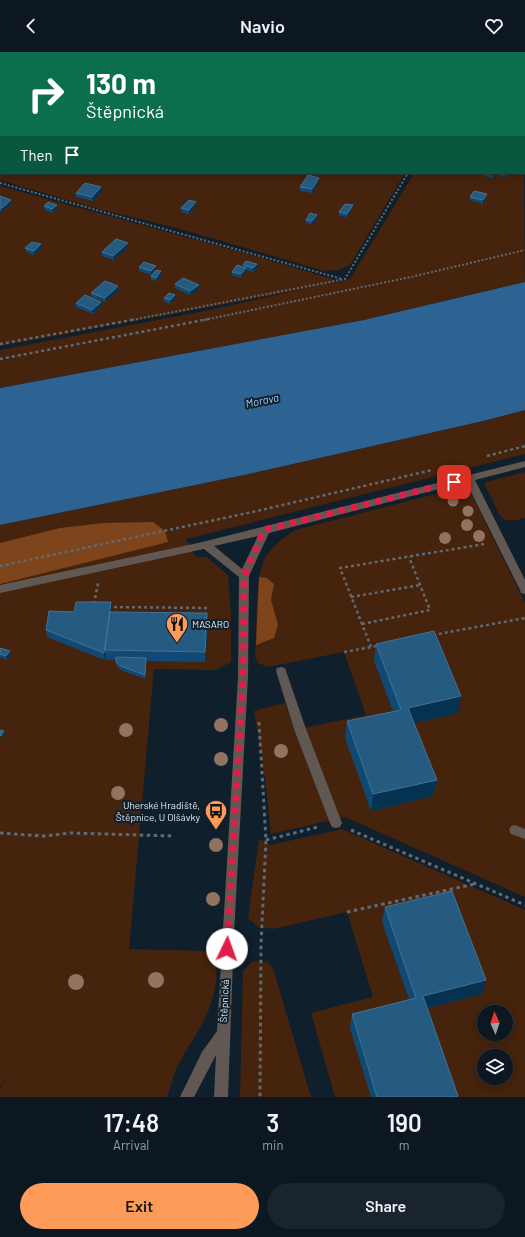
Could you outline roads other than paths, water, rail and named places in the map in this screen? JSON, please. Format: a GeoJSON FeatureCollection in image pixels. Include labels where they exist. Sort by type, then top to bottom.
{"type":"FeatureCollection","features":[{"type":"Feature","properties":{"kind":"street"},"geometry":{"type":"LineString","coordinates":[[0,590],[206,545],[525,464]]}},
{"type":"Feature","properties":{"kind":"street"},"geometry":{"type":"LineString","coordinates":[[469,478],[525,590]]}},
{"type":"Feature","properties":{"kind":"street","name":"Štěpnická"},"geometry":{"type":"LineString","coordinates":[[221,1097],[223,1034],[243,677],[244,576],[264,530]]}},
{"type":"Feature","properties":{"kind":"street"},"geometry":{"type":"LineString","coordinates":[[206,545],[244,576]]}},
{"type":"Feature","properties":{"kind":"street"},"geometry":{"type":"LineString","coordinates":[[280,672],[336,823]]}},
{"type":"Feature","properties":{"kind":"street"},"geometry":{"type":"LineString","coordinates":[[187,1097],[207,1057],[223,1034]]}},
{"type":"Feature","properties":{"kind":"water","name":"Morava"},"geometry":{"type":"Polygon","coordinates":[[[525,282],[525,410],[483,421],[244,475],[0,525],[0,388],[364,320],[525,282]]]}},
{"type":"Feature","properties":{"kind":"place","name":"MASARO"},"geometry":{"type":"Point","coordinates":[177,644]}},
{"type":"Feature","properties":{"kind":"place","name":"Uherské Hradiště, Štěpnice, U Olšávky"},"geometry":{"type":"Point","coordinates":[216,830]}}]}
